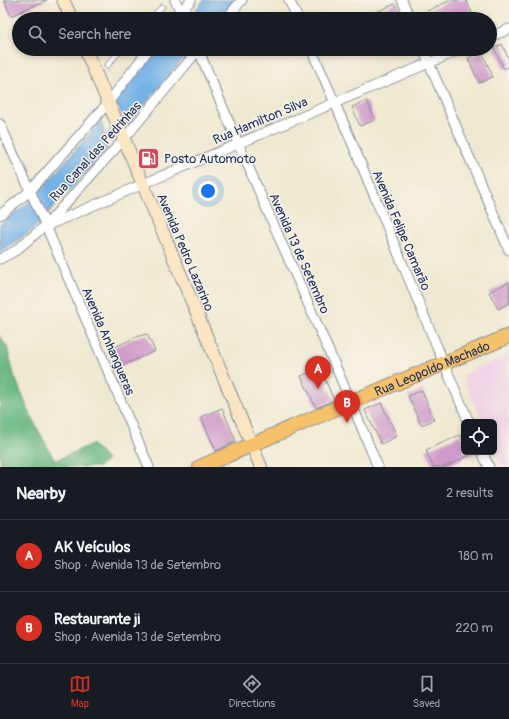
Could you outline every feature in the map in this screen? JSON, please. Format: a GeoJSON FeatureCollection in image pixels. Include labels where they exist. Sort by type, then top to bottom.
{"type":"FeatureCollection","features":[{"type":"Feature","properties":{"kind":"main road"},"geometry":{"type":"LineString","coordinates":[[64,0],[69,12]]}},
{"type":"Feature","properties":{"kind":"main road","name":"Avenida Pedro Lazarino"},"geometry":{"type":"LineString","coordinates":[[88,56],[261,467]]}},
{"type":"Feature","properties":{"kind":"main road","name":"Rua Leopoldo Machado"},"geometry":{"type":"LineString","coordinates":[[200,467],[509,336]]}},
{"type":"Feature","properties":{"kind":"street"},"geometry":{"type":"LineString","coordinates":[[176,0],[179,12]]}},
{"type":"Feature","properties":{"kind":"street"},"geometry":{"type":"LineString","coordinates":[[184,12],[192,0]]}},
{"type":"Feature","properties":{"kind":"street"},"geometry":{"type":"LineString","coordinates":[[232,12],[242,0]]}},
{"type":"Feature","properties":{"kind":"street"},"geometry":{"type":"LineString","coordinates":[[289,0],[295,12]]}},
{"type":"Feature","properties":{"kind":"street"},"geometry":{"type":"LineString","coordinates":[[402,0],[407,12]]}},
{"type":"Feature","properties":{"kind":"street"},"geometry":{"type":"LineString","coordinates":[[497,34],[509,29]]}},
{"type":"Feature","properties":{"kind":"street","name":"Rua Canal das Pedrinhas"},"geometry":{"type":"LineString","coordinates":[[0,215],[31,193],[108,102],[142,56]]}},
{"type":"Feature","properties":{"kind":"street","name":"Rua Canal das Pedrinhas"},"geometry":{"type":"LineString","coordinates":[[0,259],[15,251],[45,224],[124,139],[192,56]]}},
{"type":"Feature","properties":{"kind":"street","name":"Avenida 13 de Setembro"},"geometry":{"type":"LineString","coordinates":[[201,56],[378,467]]}},
{"type":"Feature","properties":{"kind":"street","name":"Avenida Felipe Camarão"},"geometry":{"type":"LineString","coordinates":[[314,56],[335,102],[443,364],[468,419]]}},
{"type":"Feature","properties":{"kind":"street"},"geometry":{"type":"LineString","coordinates":[[426,56],[509,250]]}},
{"type":"Feature","properties":{"kind":"street","name":"Rua Hamilton Silva"},"geometry":{"type":"LineString","coordinates":[[45,224],[446,56]]}},
{"type":"Feature","properties":{"kind":"street"},"geometry":{"type":"LineString","coordinates":[[0,124],[31,193]]}},
{"type":"Feature","properties":{"kind":"street","name":"Avenida Anhangueras"},"geometry":{"type":"LineString","coordinates":[[31,193],[149,467]]}},
{"type":"Feature","properties":{"kind":"street"},"geometry":{"type":"LineString","coordinates":[[483,455],[489,467]]}},
{"type":"Feature","properties":{"kind":"lane"},"geometry":{"type":"LineString","coordinates":[[157,12],[162,7]]}},
{"type":"Feature","properties":{"kind":"lane"},"geometry":{"type":"LineString","coordinates":[[107,66],[115,56]]}},
{"type":"Feature","properties":{"kind":"shaded area"},"geometry":{"type":"Polygon","coordinates":[[[509,355],[509,467],[502,467],[497,455],[497,419],[482,419],[462,375],[509,355]]]}},
{"type":"Feature","properties":{"kind":"green space"},"geometry":{"type":"Polygon","coordinates":[[[0,336],[7,347],[14,375],[26,405],[55,461],[92,444],[107,460],[99,467],[2,467],[0,455],[0,336]]]}},
{"type":"Feature","properties":{"kind":"water"},"geometry":{"type":"Polygon","coordinates":[[[204,0],[236,0],[226,12],[194,12],[204,0]]]}},
{"type":"Feature","properties":{"kind":"water"},"geometry":{"type":"Polygon","coordinates":[[[155,56],[185,56],[127,126],[115,100],[155,56]]]}},
{"type":"Feature","properties":{"kind":"water"},"geometry":{"type":"Polygon","coordinates":[[[101,121],[107,149],[31,231],[0,252],[0,225],[32,200],[101,121]]]}},
{"type":"Feature","properties":{"kind":"building"},"geometry":{"type":"Polygon","coordinates":[[[4,0],[47,0],[20,12],[12,12],[11,16],[4,0]]]}},
{"type":"Feature","properties":{"kind":"building"},"geometry":{"type":"Polygon","coordinates":[[[451,0],[466,0],[472,12],[425,12],[451,0]]]}},
{"type":"Feature","properties":{"kind":"building"},"geometry":{"type":"Polygon","coordinates":[[[395,4],[399,12],[376,12],[395,4]]]}},
{"type":"Feature","properties":{"kind":"building"},"geometry":{"type":"Polygon","coordinates":[[[502,44],[509,60],[509,67],[504,69],[497,54],[497,46],[502,44]]]}},
{"type":"Feature","properties":{"kind":"building"},"geometry":{"type":"Polygon","coordinates":[[[473,56],[484,56],[493,77],[479,83],[468,58],[473,56]]]}},
{"type":"Feature","properties":{"kind":"building"},"geometry":{"type":"Polygon","coordinates":[[[367,101],[375,120],[360,126],[352,107],[367,101]]]}},
{"type":"Feature","properties":{"kind":"building"},"geometry":{"type":"Polygon","coordinates":[[[509,282],[509,303],[498,309],[489,292],[509,282]]]}},
{"type":"Feature","properties":{"kind":"building"},"geometry":{"type":"Polygon","coordinates":[[[147,334],[155,351],[117,368],[109,350],[136,337],[147,334]]]}},
{"type":"Feature","properties":{"kind":"building"},"geometry":{"type":"Polygon","coordinates":[[[320,368],[334,400],[316,408],[301,376],[320,368]]]}},
{"type":"Feature","properties":{"kind":"building"},"geometry":{"type":"Polygon","coordinates":[[[422,390],[434,420],[421,425],[408,396],[422,390]]]}},
{"type":"Feature","properties":{"kind":"building"},"geometry":{"type":"Polygon","coordinates":[[[381,403],[397,436],[381,444],[365,410],[381,403]]]}},
{"type":"Feature","properties":{"kind":"building"},"geometry":{"type":"Polygon","coordinates":[[[222,408],[236,441],[216,451],[201,417],[222,408]]]}},
{"type":"Feature","properties":{"kind":"building"},"geometry":{"type":"Polygon","coordinates":[[[460,435],[461,455],[470,455],[445,467],[433,467],[426,450],[460,435]]]}},
{"type":"Feature","properties":{"kind":"waterway"},"geometry":{"type":"LineString","coordinates":[[103,140],[114,126]]}},
{"type":"Feature","properties":{"kind":"place","name":"Posto Automoto"},"geometry":{"type":"Point","coordinates":[149,158]}},
{"type":"Feature","properties":{"kind":"place","name":"AK Veículos"},"geometry":{"type":"Point","coordinates":[318,389]}},
{"type":"Feature","properties":{"kind":"place","name":"Restaurante ji"},"geometry":{"type":"Point","coordinates":[347,423]}}]}
